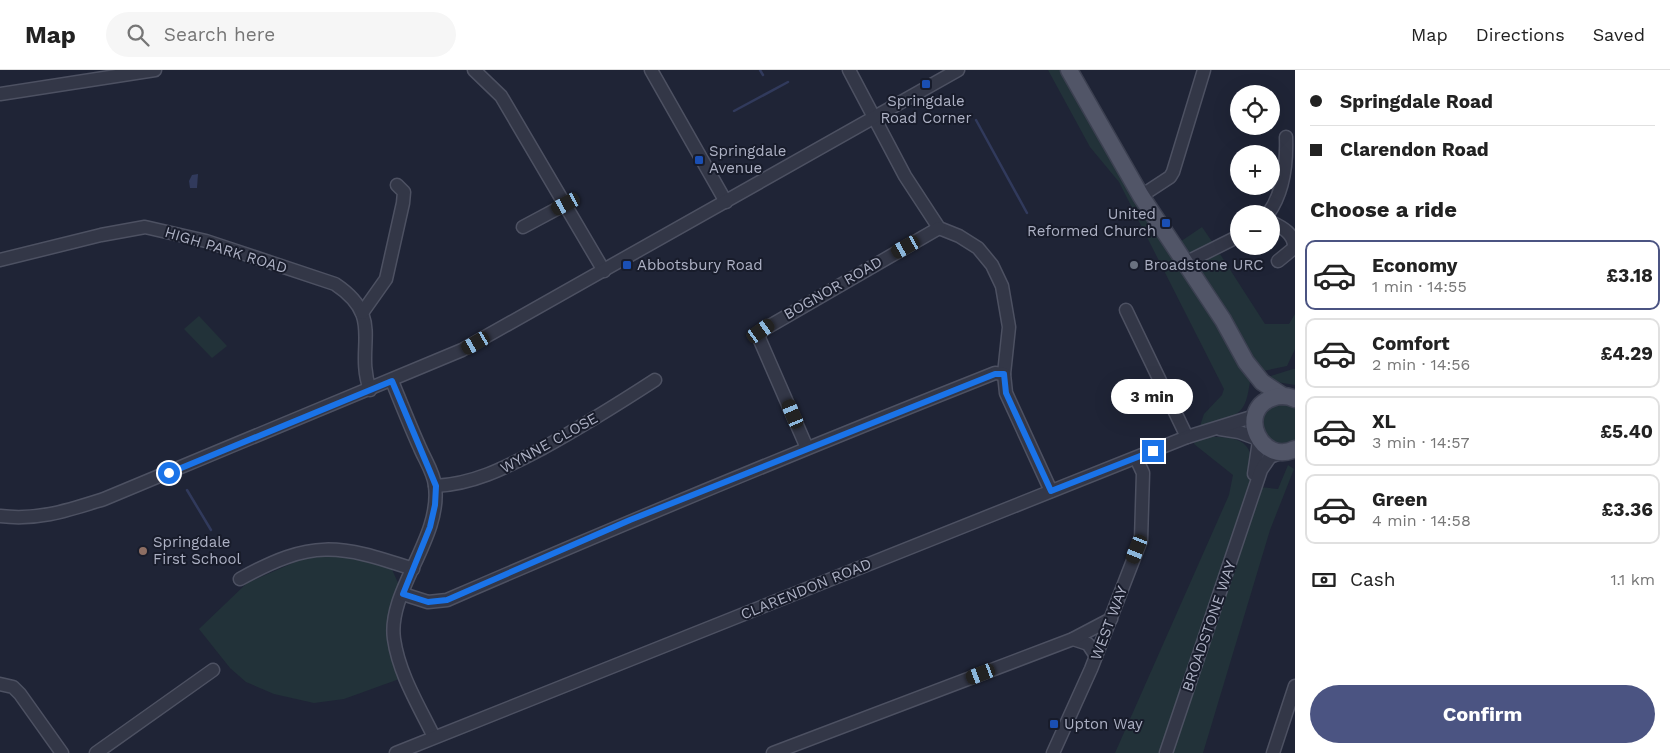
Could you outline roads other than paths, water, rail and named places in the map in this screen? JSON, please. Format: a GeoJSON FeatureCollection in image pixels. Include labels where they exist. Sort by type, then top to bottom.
{"type":"FeatureCollection","features":[{"type":"Feature","properties":{"kind":"main road"},"geometry":{"type":"LineString","coordinates":[[1069,70],[1141,196],[1223,320],[1246,362],[1262,382],[1291,397]]}},
{"type":"Feature","properties":{"kind":"main road"},"geometry":{"type":"LineString","coordinates":[[1246,362],[1254,389],[1256,415],[1254,424],[1259,440],[1266,447],[1289,453]]}},
{"type":"Feature","properties":{"kind":"main road"},"geometry":{"type":"LineString","coordinates":[[1256,415],[1268,400],[1291,397]]}},
{"type":"Feature","properties":{"kind":"street"},"geometry":{"type":"LineString","coordinates":[[0,94],[155,70]]}},
{"type":"Feature","properties":{"kind":"street"},"geometry":{"type":"LineString","coordinates":[[474,70],[501,96],[604,271]]}},
{"type":"Feature","properties":{"kind":"street"},"geometry":{"type":"LineString","coordinates":[[651,70],[726,202]]}},
{"type":"Feature","properties":{"kind":"street"},"geometry":{"type":"LineString","coordinates":[[849,70],[873,118],[938,228],[959,236],[978,248],[995,272],[1002,286],[1009,327],[1004,374],[1006,393],[1051,491]]}},
{"type":"Feature","properties":{"kind":"street"},"geometry":{"type":"LineString","coordinates":[[0,516],[20,519],[44,517],[104,499],[392,381],[462,350],[958,70]]}},
{"type":"Feature","properties":{"kind":"street"},"geometry":{"type":"LineString","coordinates":[[1141,196],[1170,177],[1173,172],[1204,70]]}},
{"type":"Feature","properties":{"kind":"street"},"geometry":{"type":"LineString","coordinates":[[1274,205],[1284,176],[1286,137]]}},
{"type":"Feature","properties":{"kind":"street"},"geometry":{"type":"LineString","coordinates":[[362,313],[386,278],[404,203],[404,192],[397,185]]}},
{"type":"Feature","properties":{"kind":"street"},"geometry":{"type":"LineString","coordinates":[[523,227],[566,204]]}},
{"type":"Feature","properties":{"kind":"street"},"geometry":{"type":"LineString","coordinates":[[1278,260],[1290,252],[1295,243],[1288,232],[1280,227]]}},
{"type":"Feature","properties":{"kind":"street","name":"HIGH PARK ROAD"},"geometry":{"type":"LineString","coordinates":[[0,260],[129,228],[154,228],[206,242],[335,284],[350,295],[362,313],[367,327],[364,368],[370,390]]}},
{"type":"Feature","properties":{"kind":"street","name":"BOGNOR ROAD"},"geometry":{"type":"LineString","coordinates":[[807,448],[759,338],[761,331],[938,228]]}},
{"type":"Feature","properties":{"kind":"street"},"geometry":{"type":"LineString","coordinates":[[1185,263],[1230,240]]}},
{"type":"Feature","properties":{"kind":"street"},"geometry":{"type":"LineString","coordinates":[[1126,310],[1187,437]]}},
{"type":"Feature","properties":{"kind":"street"},"geometry":{"type":"LineString","coordinates":[[403,594],[428,602],[447,600],[630,520],[807,448],[995,374],[1004,374]]}},
{"type":"Feature","properties":{"kind":"street","name":"WYNNE CLOSE"},"geometry":{"type":"LineString","coordinates":[[436,486],[455,485],[498,472],[588,423],[655,380]]}},
{"type":"Feature","properties":{"kind":"street"},"geometry":{"type":"LineString","coordinates":[[392,381],[436,486],[435,505],[430,527],[394,620],[394,638],[401,667],[434,737]]}},
{"type":"Feature","properties":{"kind":"street","name":"CLARENDON ROAD"},"geometry":{"type":"LineString","coordinates":[[396,753],[1187,437],[1218,429],[1256,415]]}},
{"type":"Feature","properties":{"kind":"street","name":"CLARENDON ROAD"},"geometry":{"type":"LineString","coordinates":[[1218,429],[1240,432],[1259,440]]}},
{"type":"Feature","properties":{"kind":"street","name":"BROADSTONE WAY"},"geometry":{"type":"LineString","coordinates":[[1251,499],[1259,440]]}},
{"type":"Feature","properties":{"kind":"street","name":"BROADSTONE WAY"},"geometry":{"type":"LineString","coordinates":[[1166,753],[1265,462],[1270,457],[1289,453]]}},
{"type":"Feature","properties":{"kind":"street","name":"WEST WAY"},"geometry":{"type":"LineString","coordinates":[[1053,753],[1096,656],[1141,540],[1143,473],[1136,458]]}},
{"type":"Feature","properties":{"kind":"street"},"geometry":{"type":"LineString","coordinates":[[240,579],[279,560],[303,551],[326,548],[362,553],[413,569]]}},
{"type":"Feature","properties":{"kind":"street"},"geometry":{"type":"LineString","coordinates":[[776,752],[1073,639],[1111,619]]}},
{"type":"Feature","properties":{"kind":"street"},"geometry":{"type":"LineString","coordinates":[[1073,639],[1088,644],[1096,656]]}},
{"type":"Feature","properties":{"kind":"street"},"geometry":{"type":"LineString","coordinates":[[96,753],[212,670]]}},
{"type":"Feature","properties":{"kind":"street"},"geometry":{"type":"LineString","coordinates":[[0,684],[12,687],[20,694],[62,753]]}},
{"type":"Feature","properties":{"kind":"street"},"geometry":{"type":"LineString","coordinates":[[1273,753],[1292,703],[1295,686]]}},
{"type":"Feature","properties":{"kind":"water"},"geometry":{"type":"Polygon","coordinates":[[[198,174],[197,188],[190,188],[189,181],[192,175],[198,174]]]}},
{"type":"Feature","properties":{"kind":"waterway"},"geometry":{"type":"LineString","coordinates":[[760,70],[763,75]]}},
{"type":"Feature","properties":{"kind":"waterway"},"geometry":{"type":"LineString","coordinates":[[734,111],[788,82]]}},
{"type":"Feature","properties":{"kind":"waterway"},"geometry":{"type":"LineString","coordinates":[[976,120],[1027,213]]}},
{"type":"Feature","properties":{"kind":"waterway"},"geometry":{"type":"LineString","coordinates":[[187,490],[211,530]]}},
{"type":"Feature","properties":{"kind":"place","name":"Springdale Road Corner"},"geometry":{"type":"Point","coordinates":[926,84]}},
{"type":"Feature","properties":{"kind":"place","name":"Springdale Avenue"},"geometry":{"type":"Point","coordinates":[699,160]}},
{"type":"Feature","properties":{"kind":"place","name":"United Reformed Church"},"geometry":{"type":"Point","coordinates":[1166,223]}},
{"type":"Feature","properties":{"kind":"place","name":"Abbotsbury Road"},"geometry":{"type":"Point","coordinates":[627,265]}},
{"type":"Feature","properties":{"kind":"place","name":"Broadstone URC"},"geometry":{"type":"Point","coordinates":[1134,265]}},
{"type":"Feature","properties":{"kind":"place","name":"Springdale First School"},"geometry":{"type":"Point","coordinates":[143,551]}},
{"type":"Feature","properties":{"kind":"place","name":"Upton Way"},"geometry":{"type":"Point","coordinates":[1054,724]}}]}
